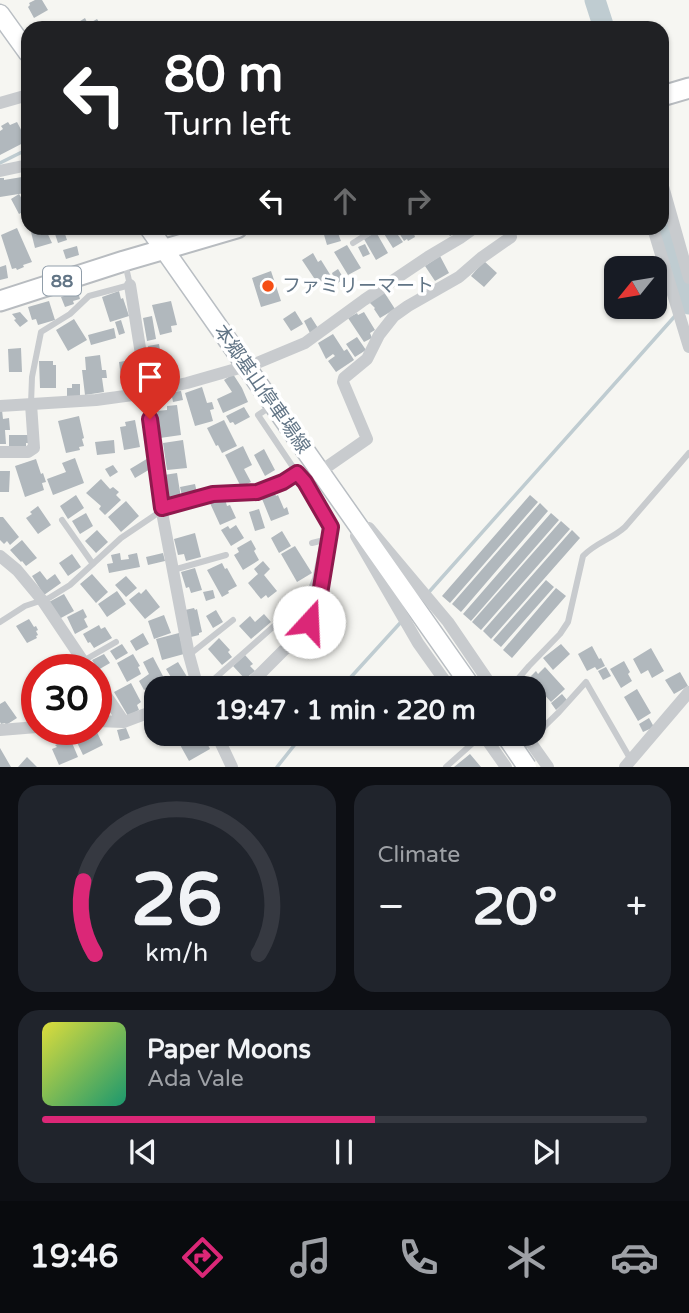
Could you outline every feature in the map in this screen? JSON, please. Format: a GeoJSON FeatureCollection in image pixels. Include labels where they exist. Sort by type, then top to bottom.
{"type":"FeatureCollection","features":[{"type":"Feature","properties":{"kind":"main road"},"geometry":{"type":"LineString","coordinates":[[0,13],[21,42]]}},
{"type":"Feature","properties":{"kind":"main road"},"geometry":{"type":"LineString","coordinates":[[669,94],[689,88]]}},
{"type":"Feature","properties":{"kind":"main road","name":"本郷基山停車場線"},"geometry":{"type":"LineString","coordinates":[[154,235],[464,676]]}},
{"type":"Feature","properties":{"kind":"main road","name":"88"},"geometry":{"type":"LineString","coordinates":[[0,301],[213,235]]}},
{"type":"Feature","properties":{"kind":"main road"},"geometry":{"type":"LineString","coordinates":[[513,746],[527,767]]}},
{"type":"Feature","properties":{"kind":"street"},"geometry":{"type":"LineString","coordinates":[[0,103],[21,96]]}},
{"type":"Feature","properties":{"kind":"street"},"geometry":{"type":"LineString","coordinates":[[0,171],[21,166]]}},
{"type":"Feature","properties":{"kind":"street"},"geometry":{"type":"LineString","coordinates":[[669,208],[689,278]]}},
{"type":"Feature","properties":{"kind":"street"},"geometry":{"type":"LineString","coordinates":[[0,406],[96,400],[147,392],[246,366],[305,343],[428,257],[465,235]]}},
{"type":"Feature","properties":{"kind":"street"},"geometry":{"type":"LineString","coordinates":[[162,509],[213,494],[257,492],[301,478],[367,439],[344,378],[367,359],[379,335],[394,316],[459,277],[511,237],[510,235]]}},
{"type":"Feature","properties":{"kind":"street"},"geometry":{"type":"LineString","coordinates":[[655,235],[689,347]]}},
{"type":"Feature","properties":{"kind":"street"},"geometry":{"type":"LineString","coordinates":[[130,285],[162,509],[195,676]]}},
{"type":"Feature","properties":{"kind":"street"},"geometry":{"type":"LineString","coordinates":[[0,452],[28,452],[34,448],[31,404]]}},
{"type":"Feature","properties":{"kind":"street"},"geometry":{"type":"LineString","coordinates":[[318,469],[418,643],[441,676]]}},
{"type":"Feature","properties":{"kind":"street"},"geometry":{"type":"LineString","coordinates":[[318,469],[448,622],[485,676]]}},
{"type":"Feature","properties":{"kind":"street"},"geometry":{"type":"LineString","coordinates":[[258,676],[309,622],[319,600],[327,538],[331,527],[301,478]]}},
{"type":"Feature","properties":{"kind":"street"},"geometry":{"type":"LineString","coordinates":[[0,556],[17,570],[41,600],[78,654]]}},
{"type":"Feature","properties":{"kind":"street"},"geometry":{"type":"LineString","coordinates":[[628,763],[689,692]]}},
{"type":"Feature","properties":{"kind":"street"},"geometry":{"type":"LineString","coordinates":[[112,704],[124,722]]}},
{"type":"Feature","properties":{"kind":"street"},"geometry":{"type":"LineString","coordinates":[[112,721],[124,722],[144,714]]}},
{"type":"Feature","properties":{"kind":"street"},"geometry":{"type":"LineString","coordinates":[[0,730],[21,728]]}},
{"type":"Feature","properties":{"kind":"street"},"geometry":{"type":"LineString","coordinates":[[222,746],[232,767]]}},
{"type":"Feature","properties":{"kind":"street"},"geometry":{"type":"LineString","coordinates":[[491,746],[504,766]]}},
{"type":"Feature","properties":{"kind":"street"},"geometry":{"type":"LineString","coordinates":[[533,746],[548,767]]}},
{"type":"Feature","properties":{"kind":"lane"},"geometry":{"type":"LineString","coordinates":[[352,243],[365,235]]}},
{"type":"Feature","properties":{"kind":"lane"},"geometry":{"type":"LineString","coordinates":[[31,404],[32,377],[41,332],[57,324],[89,296],[130,285],[124,261]]}},
{"type":"Feature","properties":{"kind":"lane"},"geometry":{"type":"LineString","coordinates":[[264,411],[258,415],[301,478]]}},
{"type":"Feature","properties":{"kind":"lane"},"geometry":{"type":"LineString","coordinates":[[520,676],[568,622],[583,556],[590,548],[616,535],[625,527],[689,453]]}},
{"type":"Feature","properties":{"kind":"lane"},"geometry":{"type":"LineString","coordinates":[[0,622],[25,606],[49,598],[70,585],[121,538],[162,509]]}},
{"type":"Feature","properties":{"kind":"lane"},"geometry":{"type":"LineString","coordinates":[[62,520],[93,564]]}},
{"type":"Feature","properties":{"kind":"lane"},"geometry":{"type":"LineString","coordinates":[[312,543],[327,538]]}},
{"type":"Feature","properties":{"kind":"lane"},"geometry":{"type":"LineString","coordinates":[[218,676],[308,596],[327,538]]}},
{"type":"Feature","properties":{"kind":"lane"},"geometry":{"type":"LineString","coordinates":[[173,570],[226,555]]}},
{"type":"Feature","properties":{"kind":"lane"},"geometry":{"type":"LineString","coordinates":[[189,655],[233,620]]}},
{"type":"Feature","properties":{"kind":"lane"},"geometry":{"type":"LineString","coordinates":[[101,654],[116,642]]}},
{"type":"Feature","properties":{"kind":"lane"},"geometry":{"type":"LineString","coordinates":[[546,722],[586,682],[628,763]]}},
{"type":"Feature","properties":{"kind":"lane"},"geometry":{"type":"LineString","coordinates":[[446,767],[470,746]]}},
{"type":"Feature","properties":{"kind":"lane"},"geometry":{"type":"LineString","coordinates":[[504,766],[520,746]]}},
{"type":"Feature","properties":{"kind":"building"},"geometry":{"type":"Polygon","coordinates":[[[42,0],[48,10],[34,18],[28,7],[29,3],[42,0]]]}},
{"type":"Feature","properties":{"kind":"building"},"geometry":{"type":"Polygon","coordinates":[[[8,122],[10,125],[17,122],[21,130],[21,144],[0,155],[0,131],[3,129],[1,126],[8,122]]]}},
{"type":"Feature","properties":{"kind":"building"},"geometry":{"type":"Polygon","coordinates":[[[21,177],[21,194],[0,197],[0,178],[4,180],[21,177]]]}},
{"type":"Feature","properties":{"kind":"building"},"geometry":{"type":"Polygon","coordinates":[[[19,194],[21,213],[19,214],[11,199],[19,194]]]}},
{"type":"Feature","properties":{"kind":"building"},"geometry":{"type":"Polygon","coordinates":[[[17,228],[32,262],[17,270],[12,269],[1,235],[17,228]]]}},
{"type":"Feature","properties":{"kind":"building"},"geometry":{"type":"Polygon","coordinates":[[[32,235],[48,235],[52,243],[35,248],[32,235]]]}},
{"type":"Feature","properties":{"kind":"building"},"geometry":{"type":"Polygon","coordinates":[[[55,235],[65,235],[67,240],[58,243],[55,235]]]}},
{"type":"Feature","properties":{"kind":"building"},"geometry":{"type":"Polygon","coordinates":[[[324,235],[339,235],[341,241],[327,245],[324,235]]]}},
{"type":"Feature","properties":{"kind":"building"},"geometry":{"type":"Polygon","coordinates":[[[378,235],[388,253],[376,260],[364,239],[378,235]]]}},
{"type":"Feature","properties":{"kind":"building"},"geometry":{"type":"Polygon","coordinates":[[[385,235],[398,235],[403,242],[393,248],[385,235]]]}},
{"type":"Feature","properties":{"kind":"building"},"geometry":{"type":"Polygon","coordinates":[[[400,235],[414,235],[415,237],[404,241],[400,235]]]}},
{"type":"Feature","properties":{"kind":"building"},"geometry":{"type":"Polygon","coordinates":[[[365,244],[370,254],[363,257],[358,247],[365,244]]]}},
{"type":"Feature","properties":{"kind":"building"},"geometry":{"type":"Polygon","coordinates":[[[347,245],[361,268],[348,275],[334,252],[347,245]]]}},
{"type":"Feature","properties":{"kind":"building"},"geometry":{"type":"Polygon","coordinates":[[[77,246],[79,255],[66,259],[63,250],[77,246]]]}},
{"type":"Feature","properties":{"kind":"building"},"geometry":{"type":"Polygon","coordinates":[[[313,253],[331,276],[318,284],[302,260],[313,253]]]}},
{"type":"Feature","properties":{"kind":"building"},"geometry":{"type":"Polygon","coordinates":[[[440,256],[449,273],[435,281],[425,266],[440,256]]]}},
{"type":"Feature","properties":{"kind":"building"},"geometry":{"type":"Polygon","coordinates":[[[484,261],[497,273],[484,287],[471,276],[484,261]]]}},
{"type":"Feature","properties":{"kind":"building"},"geometry":{"type":"Polygon","coordinates":[[[6,265],[8,278],[0,280],[0,267],[6,265]]]}},
{"type":"Feature","properties":{"kind":"building"},"geometry":{"type":"Polygon","coordinates":[[[338,269],[344,279],[336,284],[332,273],[338,269]]]}},
{"type":"Feature","properties":{"kind":"building"},"geometry":{"type":"Polygon","coordinates":[[[271,271],[281,301],[261,307],[252,278],[271,271]]]}},
{"type":"Feature","properties":{"kind":"building"},"geometry":{"type":"Polygon","coordinates":[[[119,291],[129,316],[110,322],[102,297],[119,291]]]}},
{"type":"Feature","properties":{"kind":"building"},"geometry":{"type":"Polygon","coordinates":[[[78,292],[80,299],[65,307],[61,297],[78,292]]]}},
{"type":"Feature","properties":{"kind":"building"},"geometry":{"type":"Polygon","coordinates":[[[384,292],[395,309],[380,318],[369,302],[384,292]]]}},
{"type":"Feature","properties":{"kind":"building"},"geometry":{"type":"Polygon","coordinates":[[[49,301],[55,320],[38,325],[36,319],[32,320],[28,307],[49,301]]]}},
{"type":"Feature","properties":{"kind":"building"},"geometry":{"type":"Polygon","coordinates":[[[171,301],[177,325],[171,326],[172,332],[160,335],[152,305],[171,301]]]}},
{"type":"Feature","properties":{"kind":"building"},"geometry":{"type":"Polygon","coordinates":[[[295,311],[303,324],[291,331],[283,319],[295,311]]]}},
{"type":"Feature","properties":{"kind":"building"},"geometry":{"type":"Polygon","coordinates":[[[20,312],[28,321],[20,327],[12,314],[20,312]]]}},
{"type":"Feature","properties":{"kind":"building"},"geometry":{"type":"Polygon","coordinates":[[[364,312],[375,330],[370,333],[372,338],[364,342],[348,318],[364,312]]]}},
{"type":"Feature","properties":{"kind":"building"},"geometry":{"type":"Polygon","coordinates":[[[152,316],[156,339],[147,341],[143,318],[152,316]]]}},
{"type":"Feature","properties":{"kind":"building"},"geometry":{"type":"Polygon","coordinates":[[[311,317],[318,328],[310,333],[304,321],[311,317]]]}},
{"type":"Feature","properties":{"kind":"building"},"geometry":{"type":"Polygon","coordinates":[[[74,319],[87,340],[68,351],[56,330],[74,319]]]}},
{"type":"Feature","properties":{"kind":"building"},"geometry":{"type":"Polygon","coordinates":[[[121,320],[125,333],[119,335],[115,322],[121,320]]]}},
{"type":"Feature","properties":{"kind":"building"},"geometry":{"type":"Polygon","coordinates":[[[114,328],[116,338],[91,345],[88,335],[114,328]]]}},
{"type":"Feature","properties":{"kind":"building"},"geometry":{"type":"Polygon","coordinates":[[[333,334],[344,351],[347,349],[354,360],[336,372],[328,361],[335,356],[333,354],[326,359],[318,343],[333,334]]]}},
{"type":"Feature","properties":{"kind":"building"},"geometry":{"type":"Polygon","coordinates":[[[357,337],[366,350],[355,357],[346,344],[357,337]]]}},
{"type":"Feature","properties":{"kind":"building"},"geometry":{"type":"Polygon","coordinates":[[[159,344],[162,363],[150,365],[148,346],[159,344]]]}},
{"type":"Feature","properties":{"kind":"building"},"geometry":{"type":"Polygon","coordinates":[[[21,348],[22,372],[9,372],[8,349],[21,348]]]}},
{"type":"Feature","properties":{"kind":"building"},"geometry":{"type":"Polygon","coordinates":[[[100,355],[102,370],[106,370],[107,378],[102,378],[104,392],[85,395],[82,370],[86,370],[85,357],[100,355]]]}},
{"type":"Feature","properties":{"kind":"building"},"geometry":{"type":"Polygon","coordinates":[[[136,359],[140,389],[123,391],[119,362],[136,359]]]}},
{"type":"Feature","properties":{"kind":"building"},"geometry":{"type":"Polygon","coordinates":[[[39,361],[53,361],[53,365],[56,365],[56,388],[40,388],[39,361]]]}},
{"type":"Feature","properties":{"kind":"building"},"geometry":{"type":"Polygon","coordinates":[[[233,374],[248,402],[223,413],[217,399],[232,392],[224,380],[233,374]]]}},
{"type":"Feature","properties":{"kind":"building"},"geometry":{"type":"Polygon","coordinates":[[[72,384],[80,384],[80,396],[67,396],[67,388],[72,388],[72,384]]]}},
{"type":"Feature","properties":{"kind":"building"},"geometry":{"type":"Polygon","coordinates":[[[202,387],[207,403],[212,402],[214,409],[210,410],[213,421],[195,426],[185,393],[202,387]]]}},
{"type":"Feature","properties":{"kind":"building"},"geometry":{"type":"Polygon","coordinates":[[[181,391],[183,400],[173,402],[171,392],[181,391]]]}},
{"type":"Feature","properties":{"kind":"building"},"geometry":{"type":"Polygon","coordinates":[[[177,405],[181,435],[160,438],[157,411],[177,405]]]}},
{"type":"Feature","properties":{"kind":"building"},"geometry":{"type":"Polygon","coordinates":[[[244,407],[250,417],[235,425],[230,423],[226,416],[244,407]]]}},
{"type":"Feature","properties":{"kind":"building"},"geometry":{"type":"Polygon","coordinates":[[[0,410],[3,419],[9,418],[10,430],[5,430],[6,444],[0,444],[0,410]]]}},
{"type":"Feature","properties":{"kind":"building"},"geometry":{"type":"Polygon","coordinates":[[[79,416],[84,446],[79,447],[80,450],[66,453],[58,421],[79,416]]]}},
{"type":"Feature","properties":{"kind":"building"},"geometry":{"type":"Polygon","coordinates":[[[135,420],[140,447],[124,450],[120,427],[126,426],[125,422],[135,420]]]}},
{"type":"Feature","properties":{"kind":"building"},"geometry":{"type":"Polygon","coordinates":[[[224,420],[237,446],[222,453],[207,428],[224,420]]]}},
{"type":"Feature","properties":{"kind":"building"},"geometry":{"type":"Polygon","coordinates":[[[9,435],[29,435],[26,447],[9,447],[9,435]]]}},
{"type":"Feature","properties":{"kind":"building"},"geometry":{"type":"Polygon","coordinates":[[[114,440],[115,453],[97,455],[95,442],[114,440]]]}},
{"type":"Feature","properties":{"kind":"building"},"geometry":{"type":"Polygon","coordinates":[[[183,440],[187,468],[167,470],[163,443],[183,440]]]}},
{"type":"Feature","properties":{"kind":"building"},"geometry":{"type":"Polygon","coordinates":[[[243,446],[252,465],[244,469],[251,482],[241,487],[225,455],[243,446]]]}},
{"type":"Feature","properties":{"kind":"building"},"geometry":{"type":"Polygon","coordinates":[[[264,449],[275,470],[265,476],[254,455],[264,449]]]}},
{"type":"Feature","properties":{"kind":"building"},"geometry":{"type":"Polygon","coordinates":[[[150,457],[152,468],[135,478],[130,469],[150,457]]]}},
{"type":"Feature","properties":{"kind":"building"},"geometry":{"type":"Polygon","coordinates":[[[75,458],[84,483],[53,495],[47,479],[66,472],[62,463],[75,458]]]}},
{"type":"Feature","properties":{"kind":"building"},"geometry":{"type":"Polygon","coordinates":[[[36,459],[46,482],[42,483],[44,490],[25,497],[15,466],[36,459]]]}},
{"type":"Feature","properties":{"kind":"building"},"geometry":{"type":"Polygon","coordinates":[[[113,465],[118,472],[110,477],[105,469],[113,465]]]}},
{"type":"Feature","properties":{"kind":"building"},"geometry":{"type":"Polygon","coordinates":[[[0,471],[10,471],[9,492],[0,492],[0,471]]]}},
{"type":"Feature","properties":{"kind":"building"},"geometry":{"type":"Polygon","coordinates":[[[177,473],[181,498],[167,499],[164,475],[177,473]]]}},
{"type":"Feature","properties":{"kind":"building"},"geometry":{"type":"Polygon","coordinates":[[[101,479],[110,489],[113,487],[119,492],[116,495],[121,500],[105,515],[99,509],[101,506],[86,493],[101,479]]]}},
{"type":"Feature","properties":{"kind":"building"},"geometry":{"type":"Polygon","coordinates":[[[195,484],[197,493],[182,496],[180,487],[195,484]]]}},
{"type":"Feature","properties":{"kind":"building"},"geometry":{"type":"Polygon","coordinates":[[[273,489],[289,514],[271,521],[260,494],[273,489]]]}},
{"type":"Feature","properties":{"kind":"building"},"geometry":{"type":"Polygon","coordinates":[[[76,495],[84,508],[68,519],[60,506],[76,495]]]}},
{"type":"Feature","properties":{"kind":"building"},"geometry":{"type":"Polygon","coordinates":[[[530,495],[538,502],[450,603],[442,596],[530,495]]]}},
{"type":"Feature","properties":{"kind":"building"},"geometry":{"type":"Polygon","coordinates":[[[225,499],[236,518],[220,525],[209,501],[225,499]]]}},
{"type":"Feature","properties":{"kind":"building"},"geometry":{"type":"Polygon","coordinates":[[[126,501],[139,516],[121,532],[108,517],[126,501]]]}},
{"type":"Feature","properties":{"kind":"building"},"geometry":{"type":"Polygon","coordinates":[[[540,503],[548,511],[461,612],[452,604],[540,503]]]}},
{"type":"Feature","properties":{"kind":"building"},"geometry":{"type":"Polygon","coordinates":[[[38,506],[51,525],[38,534],[26,518],[38,506]]]}},
{"type":"Feature","properties":{"kind":"building"},"geometry":{"type":"Polygon","coordinates":[[[259,509],[265,528],[255,531],[249,512],[259,509]]]}},
{"type":"Feature","properties":{"kind":"building"},"geometry":{"type":"Polygon","coordinates":[[[86,513],[93,526],[80,534],[72,521],[86,513]]]}},
{"type":"Feature","properties":{"kind":"building"},"geometry":{"type":"Polygon","coordinates":[[[551,513],[559,520],[471,621],[463,614],[551,513]]]}},
{"type":"Feature","properties":{"kind":"building"},"geometry":{"type":"Polygon","coordinates":[[[0,517],[3,517],[19,537],[10,545],[7,541],[4,544],[0,540],[0,517]]]}},
{"type":"Feature","properties":{"kind":"building"},"geometry":{"type":"Polygon","coordinates":[[[561,521],[570,529],[481,630],[472,622],[561,521]]]}},
{"type":"Feature","properties":{"kind":"building"},"geometry":{"type":"Polygon","coordinates":[[[236,525],[244,538],[231,546],[221,530],[236,525]]]}},
{"type":"Feature","properties":{"kind":"building"},"geometry":{"type":"Polygon","coordinates":[[[97,530],[108,542],[96,553],[85,541],[97,530]]]}},
{"type":"Feature","properties":{"kind":"building"},"geometry":{"type":"Polygon","coordinates":[[[572,530],[580,538],[491,639],[483,631],[572,530]]]}},
{"type":"Feature","properties":{"kind":"building"},"geometry":{"type":"Polygon","coordinates":[[[282,531],[291,546],[279,553],[271,538],[282,531]]]}},
{"type":"Feature","properties":{"kind":"building"},"geometry":{"type":"Polygon","coordinates":[[[195,533],[201,557],[186,561],[184,554],[178,555],[174,539],[195,533]]]}},
{"type":"Feature","properties":{"kind":"building"},"geometry":{"type":"Polygon","coordinates":[[[22,540],[37,558],[26,566],[10,550],[22,540]]]}},
{"type":"Feature","properties":{"kind":"building"},"geometry":{"type":"Polygon","coordinates":[[[251,540],[259,560],[243,570],[234,555],[239,552],[237,548],[251,540]]]}},
{"type":"Feature","properties":{"kind":"building"},"geometry":{"type":"Polygon","coordinates":[[[295,546],[312,573],[297,582],[281,554],[295,546]]]}},
{"type":"Feature","properties":{"kind":"building"},"geometry":{"type":"Polygon","coordinates":[[[120,553],[121,560],[129,559],[128,555],[137,553],[140,567],[109,573],[107,564],[113,563],[111,555],[120,553]]]}},
{"type":"Feature","properties":{"kind":"building"},"geometry":{"type":"Polygon","coordinates":[[[163,553],[165,561],[148,565],[146,557],[163,553]]]}},
{"type":"Feature","properties":{"kind":"building"},"geometry":{"type":"Polygon","coordinates":[[[72,554],[81,567],[68,576],[59,563],[72,554]]]}},
{"type":"Feature","properties":{"kind":"building"},"geometry":{"type":"Polygon","coordinates":[[[263,561],[270,569],[264,575],[277,591],[268,598],[266,595],[261,599],[248,583],[258,574],[254,569],[263,561]]]}},
{"type":"Feature","properties":{"kind":"building"},"geometry":{"type":"Polygon","coordinates":[[[222,563],[237,586],[222,597],[207,570],[222,563]]]}},
{"type":"Feature","properties":{"kind":"building"},"geometry":{"type":"Polygon","coordinates":[[[195,568],[202,590],[191,593],[189,587],[186,588],[181,572],[195,568]]]}},
{"type":"Feature","properties":{"kind":"building"},"geometry":{"type":"Polygon","coordinates":[[[40,571],[47,580],[55,574],[61,583],[44,595],[32,576],[40,571]]]}},
{"type":"Feature","properties":{"kind":"building"},"geometry":{"type":"Polygon","coordinates":[[[92,574],[108,592],[96,603],[80,584],[92,574]]]}},
{"type":"Feature","properties":{"kind":"building"},"geometry":{"type":"Polygon","coordinates":[[[126,576],[137,588],[126,597],[115,585],[126,576]]]}},
{"type":"Feature","properties":{"kind":"building"},"geometry":{"type":"Polygon","coordinates":[[[546,580],[554,587],[501,647],[493,640],[546,580]]]}},
{"type":"Feature","properties":{"kind":"building"},"geometry":{"type":"Polygon","coordinates":[[[556,588],[566,596],[512,658],[503,650],[556,588]]]}},
{"type":"Feature","properties":{"kind":"building"},"geometry":{"type":"Polygon","coordinates":[[[146,589],[160,607],[145,619],[129,600],[146,589]]]}},
{"type":"Feature","properties":{"kind":"building"},"geometry":{"type":"Polygon","coordinates":[[[213,590],[215,598],[206,601],[203,592],[213,590]]]}},
{"type":"Feature","properties":{"kind":"building"},"geometry":{"type":"Polygon","coordinates":[[[117,591],[126,604],[107,617],[98,604],[117,591]]]}},
{"type":"Feature","properties":{"kind":"building"},"geometry":{"type":"Polygon","coordinates":[[[64,594],[74,611],[59,619],[49,602],[64,594]]]}},
{"type":"Feature","properties":{"kind":"building"},"geometry":{"type":"Polygon","coordinates":[[[83,609],[88,627],[75,634],[67,617],[83,609]]]}},
{"type":"Feature","properties":{"kind":"building"},"geometry":{"type":"Polygon","coordinates":[[[197,609],[202,632],[191,637],[185,610],[197,609]]]}},
{"type":"Feature","properties":{"kind":"building"},"geometry":{"type":"Polygon","coordinates":[[[216,610],[223,622],[213,628],[206,616],[216,610]]]}},
{"type":"Feature","properties":{"kind":"building"},"geometry":{"type":"Polygon","coordinates":[[[264,614],[271,622],[251,639],[239,626],[250,616],[255,622],[264,614]]]}},
{"type":"Feature","properties":{"kind":"building"},"geometry":{"type":"Polygon","coordinates":[[[164,615],[171,633],[154,639],[148,621],[164,615]]]}},
{"type":"Feature","properties":{"kind":"building"},"geometry":{"type":"Polygon","coordinates":[[[29,619],[34,627],[36,626],[38,635],[27,643],[16,626],[29,619]]]}},
{"type":"Feature","properties":{"kind":"building"},"geometry":{"type":"Polygon","coordinates":[[[99,625],[101,629],[105,627],[112,638],[94,648],[83,634],[99,625]]]}},
{"type":"Feature","properties":{"kind":"building"},"geometry":{"type":"Polygon","coordinates":[[[143,633],[149,644],[136,651],[130,641],[143,633]]]}},
{"type":"Feature","properties":{"kind":"building"},"geometry":{"type":"Polygon","coordinates":[[[179,633],[184,654],[162,660],[156,639],[179,633]]]}},
{"type":"Feature","properties":{"kind":"building"},"geometry":{"type":"Polygon","coordinates":[[[219,638],[230,650],[228,652],[232,657],[222,665],[208,649],[219,638]]]}},
{"type":"Feature","properties":{"kind":"building"},"geometry":{"type":"Polygon","coordinates":[[[122,644],[128,653],[116,660],[110,651],[122,644]]]}},
{"type":"Feature","properties":{"kind":"building"},"geometry":{"type":"Polygon","coordinates":[[[561,644],[570,654],[553,670],[543,658],[561,644]]]}},
{"type":"Feature","properties":{"kind":"building"},"geometry":{"type":"Polygon","coordinates":[[[592,646],[605,666],[587,671],[578,654],[592,646]]]}},
{"type":"Feature","properties":{"kind":"building"},"geometry":{"type":"Polygon","coordinates":[[[651,648],[664,671],[652,678],[648,670],[641,674],[633,659],[651,648]]]}},
{"type":"Feature","properties":{"kind":"building"},"geometry":{"type":"Polygon","coordinates":[[[133,654],[141,674],[127,682],[117,663],[133,654]]]}},
{"type":"Feature","properties":{"kind":"building"},"geometry":{"type":"Polygon","coordinates":[[[245,655],[255,671],[249,676],[242,676],[233,666],[245,655]]]}},
{"type":"Feature","properties":{"kind":"building"},"geometry":{"type":"Polygon","coordinates":[[[153,657],[163,676],[146,676],[149,674],[143,662],[153,657]]]}},
{"type":"Feature","properties":{"kind":"building"},"geometry":{"type":"Polygon","coordinates":[[[624,661],[632,681],[621,688],[610,669],[624,661]]]}},
{"type":"Feature","properties":{"kind":"building"},"geometry":{"type":"Polygon","coordinates":[[[178,662],[187,676],[170,676],[166,669],[178,662]]]}},
{"type":"Feature","properties":{"kind":"building"},"geometry":{"type":"Polygon","coordinates":[[[545,667],[565,689],[551,702],[546,697],[546,676],[531,676],[536,671],[538,674],[545,667]]]}},
{"type":"Feature","properties":{"kind":"building"},"geometry":{"type":"Polygon","coordinates":[[[606,667],[611,676],[603,680],[598,671],[606,667]]]}},
{"type":"Feature","properties":{"kind":"building"},"geometry":{"type":"Polygon","coordinates":[[[680,672],[688,686],[674,694],[665,680],[680,672]]]}},
{"type":"Feature","properties":{"kind":"building"},"geometry":{"type":"Polygon","coordinates":[[[144,678],[144,690],[139,681],[144,678]]]}},
{"type":"Feature","properties":{"kind":"building"},"geometry":{"type":"Polygon","coordinates":[[[131,683],[141,702],[137,705],[139,710],[128,716],[114,692],[131,683]]]}},
{"type":"Feature","properties":{"kind":"building"},"geometry":{"type":"Polygon","coordinates":[[[637,689],[651,713],[638,721],[624,697],[637,689]]]}},
{"type":"Feature","properties":{"kind":"building"},"geometry":{"type":"Polygon","coordinates":[[[562,694],[567,700],[556,710],[551,703],[562,694]]]}},
{"type":"Feature","properties":{"kind":"building"},"geometry":{"type":"Polygon","coordinates":[[[5,701],[17,718],[6,725],[0,722],[0,704],[5,701]]]}},
{"type":"Feature","properties":{"kind":"building"},"geometry":{"type":"Polygon","coordinates":[[[649,718],[654,727],[643,732],[639,724],[649,718]]]}},
{"type":"Feature","properties":{"kind":"building"},"geometry":{"type":"Polygon","coordinates":[[[126,728],[130,738],[120,741],[117,730],[126,728]]]}},
{"type":"Feature","properties":{"kind":"building"},"geometry":{"type":"Polygon","coordinates":[[[55,745],[73,745],[78,757],[59,765],[52,749],[57,747],[55,745]]]}},
{"type":"Feature","properties":{"kind":"building"},"geometry":{"type":"Polygon","coordinates":[[[78,745],[103,745],[83,755],[78,745]]]}},
{"type":"Feature","properties":{"kind":"building"},"geometry":{"type":"Polygon","coordinates":[[[181,746],[208,746],[210,749],[189,761],[181,746]]]}},
{"type":"Feature","properties":{"kind":"building"},"geometry":{"type":"Polygon","coordinates":[[[0,748],[11,767],[0,767],[0,748]]]}},
{"type":"Feature","properties":{"kind":"building"},"geometry":{"type":"Polygon","coordinates":[[[470,754],[481,767],[454,767],[470,754]]]}},
{"type":"Feature","properties":{"kind":"building"},"geometry":{"type":"Polygon","coordinates":[[[27,757],[37,767],[18,767],[27,757]]]}},
{"type":"Feature","properties":{"kind":"waterway"},"geometry":{"type":"LineString","coordinates":[[595,0],[602,21]]}},
{"type":"Feature","properties":{"kind":"waterway"},"geometry":{"type":"LineString","coordinates":[[0,163],[21,152]]}},
{"type":"Feature","properties":{"kind":"waterway"},"geometry":{"type":"LineString","coordinates":[[668,235],[689,304]]}},
{"type":"Feature","properties":{"kind":"waterway"},"geometry":{"type":"LineString","coordinates":[[681,311],[689,306]]}},
{"type":"Feature","properties":{"kind":"waterway"},"geometry":{"type":"LineString","coordinates":[[429,592],[675,316]]}},
{"type":"Feature","properties":{"kind":"waterway"},"geometry":{"type":"LineString","coordinates":[[352,676],[401,622]]}},
{"type":"Feature","properties":{"kind":"waterway"},"geometry":{"type":"LineString","coordinates":[[277,767],[294,746]]}},
{"type":"Feature","properties":{"kind":"place","name":"ファミリーマート"},"geometry":{"type":"Point","coordinates":[268,286]}},
{"type":"Feature","properties":{"kind":"route"},"geometry":{"type":"LineString","coordinates":[[150,419],[162,508],[213,494],[257,492],[283,482],[297,473],[305,482],[331,527],[319,600],[309,622]]}}]}
